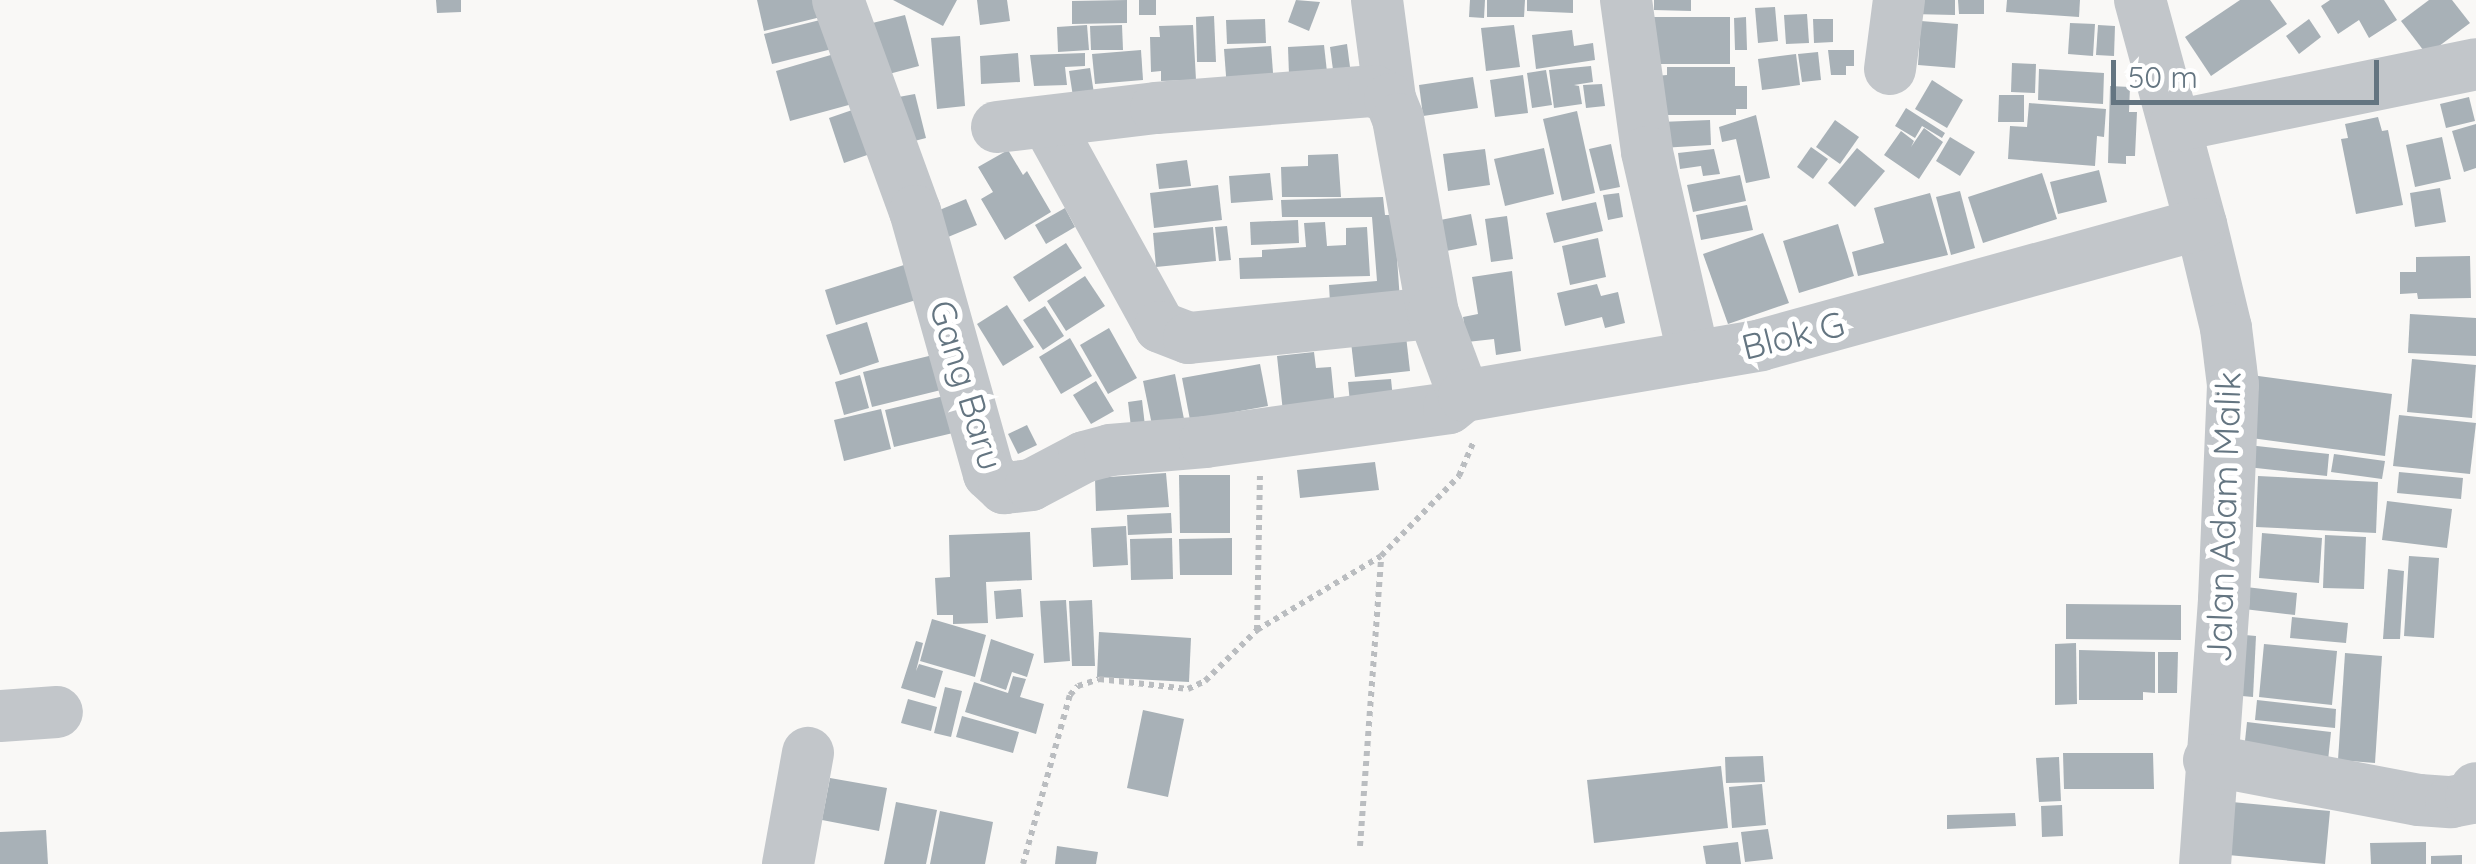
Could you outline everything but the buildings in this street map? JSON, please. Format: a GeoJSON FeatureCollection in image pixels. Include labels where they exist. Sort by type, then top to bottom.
{"type":"FeatureCollection","features":[{"type":"Feature","properties":{"kind":"street","name":"Gang Baru"},"geometry":{"type":"LineString","coordinates":[[838,0],[915,211],[989,474],[998,485],[1016,490],[1084,457],[1110,450],[1449,408],[1470,396]]}},
{"type":"Feature","properties":{"kind":"street"},"geometry":{"type":"LineString","coordinates":[[1378,0],[1390,99],[1398,120],[1433,313],[1470,396]]}},
{"type":"Feature","properties":{"kind":"street"},"geometry":{"type":"LineString","coordinates":[[1626,0],[1647,152],[1694,357]]}},
{"type":"Feature","properties":{"kind":"street"},"geometry":{"type":"LineString","coordinates":[[1890,68],[1899,0]]}},
{"type":"Feature","properties":{"kind":"street","name":"Jalan Adam Malik"},"geometry":{"type":"LineString","coordinates":[[2140,0],[2201,224],[2226,328],[2233,385],[2224,600],[2205,864]]}},
{"type":"Feature","properties":{"kind":"street"},"geometry":{"type":"LineString","coordinates":[[2175,126],[2476,64]]}},
{"type":"Feature","properties":{"kind":"street"},"geometry":{"type":"LineString","coordinates":[[1390,99],[1374,91],[1156,108],[1022,124],[1160,327],[1189,338],[1433,313]]}},
{"type":"Feature","properties":{"kind":"street","name":"Blok G"},"geometry":{"type":"LineString","coordinates":[[1470,396],[1761,345],[2201,224]]}},
{"type":"Feature","properties":{"kind":"street"},"geometry":{"type":"LineString","coordinates":[[0,716],[58,712]]}},
{"type":"Feature","properties":{"kind":"street"},"geometry":{"type":"LineString","coordinates":[[788,864],[808,752]]}},
{"type":"Feature","properties":{"kind":"street"},"geometry":{"type":"LineString","coordinates":[[2210,760],[2419,800],[2451,802],[2471,798],[2476,788]]}},
{"type":"Feature","properties":{"kind":"path"},"geometry":{"type":"LineString","coordinates":[[1022,864],[1070,695],[1078,686],[1099,680],[1188,689],[1206,682],[1258,630],[1381,556],[1459,476],[1478,430],[1470,396]]}},
{"type":"Feature","properties":{"kind":"path"},"geometry":{"type":"LineString","coordinates":[[1258,630],[1260,434]]}},
{"type":"Feature","properties":{"kind":"path"},"geometry":{"type":"LineString","coordinates":[[1360,846],[1381,556]]}}]}
